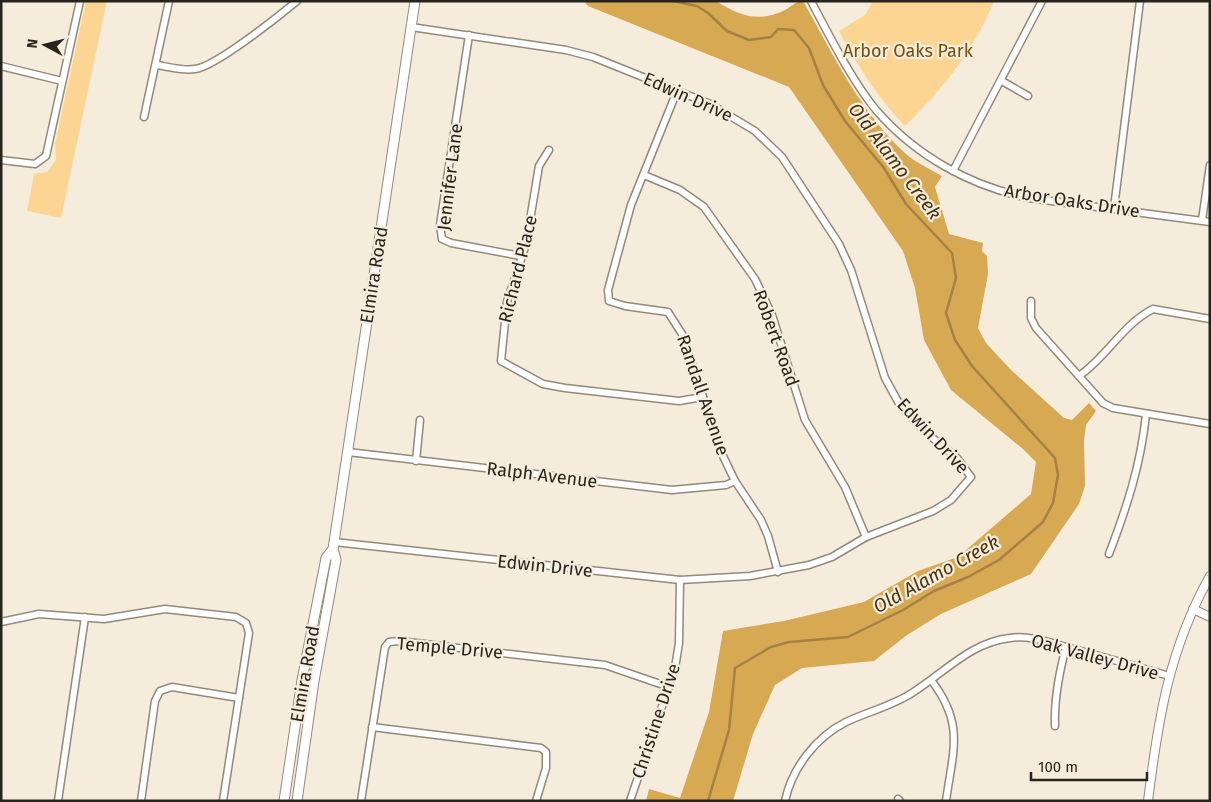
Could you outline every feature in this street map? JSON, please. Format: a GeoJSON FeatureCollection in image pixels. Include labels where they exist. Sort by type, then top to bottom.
{"type":"FeatureCollection","features":[{"type":"Feature","properties":{"kind":"main road","name":"Elmira Road"},"geometry":{"type":"LineString","coordinates":[[297,801],[314,681],[336,560],[333,546],[415,1]]}},
{"type":"Feature","properties":{"kind":"main road","name":"Elmira Road"},"geometry":{"type":"LineString","coordinates":[[284,801],[302,680],[326,558],[333,546]]}},
{"type":"Feature","properties":{"kind":"street"},"geometry":{"type":"LineString","coordinates":[[1,160],[30,164],[44,160],[48,152],[80,1]]}},
{"type":"Feature","properties":{"kind":"street"},"geometry":{"type":"LineString","coordinates":[[144,117],[170,1]]}},
{"type":"Feature","properties":{"kind":"street"},"geometry":{"type":"LineString","coordinates":[[157,65],[186,69],[204,67],[225,54],[297,1]]}},
{"type":"Feature","properties":{"kind":"street","name":"Arbor Oaks Drive"},"geometry":{"type":"LineString","coordinates":[[812,1],[861,88],[875,109],[896,132],[925,155],[953,171],[1006,194],[1210,222]]}},
{"type":"Feature","properties":{"kind":"street"},"geometry":{"type":"LineString","coordinates":[[953,171],[1002,81],[1042,1]]}},
{"type":"Feature","properties":{"kind":"street"},"geometry":{"type":"LineString","coordinates":[[1114,208],[1140,1]]}},
{"type":"Feature","properties":{"kind":"street","name":"Edwin Drive"},"geometry":{"type":"LineString","coordinates":[[333,546],[680,580],[778,572],[809,565],[832,556],[866,537],[933,511],[950,500],[971,477],[957,458],[923,430],[901,407],[885,378],[851,270],[839,244],[782,157],[755,130],[734,116],[593,57],[566,50],[411,27]]}},
{"type":"Feature","properties":{"kind":"street","name":"Jennifer Lane"},"geometry":{"type":"LineString","coordinates":[[469,35],[440,225],[442,239],[451,243],[521,256]]}},
{"type":"Feature","properties":{"kind":"street"},"geometry":{"type":"LineString","coordinates":[[1,66],[62,81]]}},
{"type":"Feature","properties":{"kind":"street"},"geometry":{"type":"LineString","coordinates":[[1002,81],[1028,96]]}},
{"type":"Feature","properties":{"kind":"street","name":"Randall Avenue"},"geometry":{"type":"LineString","coordinates":[[678,91],[631,206],[608,290],[609,301],[625,306],[668,312],[682,334],[711,426],[735,481],[761,520],[768,536],[778,572]]}},
{"type":"Feature","properties":{"kind":"street","name":"Richard Place"},"geometry":{"type":"LineString","coordinates":[[549,150],[539,166],[530,224],[506,302],[500,357],[504,364],[544,384],[564,388],[679,401],[702,397]]}},
{"type":"Feature","properties":{"kind":"street"},"geometry":{"type":"LineString","coordinates":[[1202,220],[1210,165]]}},
{"type":"Feature","properties":{"kind":"street","name":"Robert Road"},"geometry":{"type":"LineString","coordinates":[[644,175],[680,190],[704,208],[755,279],[772,315],[805,420],[845,487],[866,537]]}},
{"type":"Feature","properties":{"kind":"street"},"geometry":{"type":"LineString","coordinates":[[1031,300],[1032,318],[1036,328],[1104,403],[1113,408],[1210,424]]}},
{"type":"Feature","properties":{"kind":"street"},"geometry":{"type":"LineString","coordinates":[[1079,376],[1089,370],[1118,337],[1153,309],[1210,319]]}},
{"type":"Feature","properties":{"kind":"street"},"geometry":{"type":"LineString","coordinates":[[1109,554],[1132,493],[1140,459],[1146,414]]}},
{"type":"Feature","properties":{"kind":"street"},"geometry":{"type":"LineString","coordinates":[[416,461],[420,420]]}},
{"type":"Feature","properties":{"kind":"street","name":"Ralph Avenue"},"geometry":{"type":"LineString","coordinates":[[348,452],[672,490],[709,488],[735,481]]}},
{"type":"Feature","properties":{"kind":"street"},"geometry":{"type":"LineString","coordinates":[[1148,801],[1157,725],[1168,676],[1193,609],[1210,576]]}},
{"type":"Feature","properties":{"kind":"street","name":"Christine Drive"},"geometry":{"type":"LineString","coordinates":[[630,801],[669,687],[679,648],[680,580]]}},
{"type":"Feature","properties":{"kind":"street"},"geometry":{"type":"LineString","coordinates":[[1,622],[38,614],[104,619],[155,609],[175,609],[239,617],[246,623],[249,633],[223,801]]}},
{"type":"Feature","properties":{"kind":"street"},"geometry":{"type":"LineString","coordinates":[[1193,609],[1210,617]]}},
{"type":"Feature","properties":{"kind":"street"},"geometry":{"type":"LineString","coordinates":[[58,801],[85,617]]}},
{"type":"Feature","properties":{"kind":"street","name":"Oak Valley Drive"},"geometry":{"type":"LineString","coordinates":[[785,801],[794,776],[804,759],[823,737],[846,722],[911,694],[974,648],[994,640],[1012,637],[1029,638],[1168,676]]}},
{"type":"Feature","properties":{"kind":"street","name":"Temple Drive"},"geometry":{"type":"LineString","coordinates":[[360,801],[385,647],[389,642],[399,641],[605,665],[669,687]]}},
{"type":"Feature","properties":{"kind":"street"},"geometry":{"type":"LineString","coordinates":[[1055,726],[1054,706],[1058,678],[1066,647]]}},
{"type":"Feature","properties":{"kind":"street"},"geometry":{"type":"LineString","coordinates":[[931,680],[950,710],[954,724],[946,801]]}},
{"type":"Feature","properties":{"kind":"street"},"geometry":{"type":"LineString","coordinates":[[141,801],[155,701],[160,691],[172,687],[238,698]]}},
{"type":"Feature","properties":{"kind":"street"},"geometry":{"type":"LineString","coordinates":[[372,727],[541,748],[546,752],[547,759],[536,801]]}},
{"type":"Feature","properties":{"kind":"green space"},"geometry":{"type":"Polygon","coordinates":[[[86,1],[107,1],[61,218],[27,211],[34,174],[47,172],[56,160],[55,144],[86,1]]]}},
{"type":"Feature","properties":{"kind":"green space","name":"Arbor Oaks Park"},"geometry":{"type":"Polygon","coordinates":[[[873,1],[994,1],[977,36],[956,68],[932,98],[905,126],[869,81],[839,31],[865,15],[873,1]]]}},
{"type":"Feature","properties":{"kind":"shaded area"},"geometry":{"type":"Polygon","coordinates":[[[584,1],[716,1],[733,11],[758,17],[775,14],[803,1],[849,82],[875,120],[906,154],[942,176],[935,187],[949,234],[983,243],[982,251],[987,256],[988,274],[978,328],[986,343],[1011,370],[1064,418],[1072,420],[1089,403],[1096,411],[1086,425],[1084,441],[1085,486],[1079,504],[1031,574],[941,614],[907,635],[874,661],[802,668],[775,685],[753,734],[733,801],[646,801],[649,789],[680,798],[709,712],[723,631],[784,621],[864,602],[918,571],[958,557],[1031,494],[1036,462],[1023,449],[951,390],[924,340],[915,288],[903,251],[789,87],[588,6],[584,1]]]}},
{"type":"Feature","properties":{"kind":"waterway","name":"Old Alamo Creek"},"geometry":{"type":"LineString","coordinates":[[673,1],[697,6],[708,13],[727,31],[749,40],[771,37],[778,29],[794,30],[809,48],[823,85],[845,121],[884,168],[906,204],[952,253],[956,278],[946,313],[955,340],[972,366],[1055,458],[1058,475],[1053,503],[1043,522],[999,560],[968,577],[934,591],[903,610],[848,637],[789,642],[771,647],[735,668],[729,730],[708,801]]}}]}
